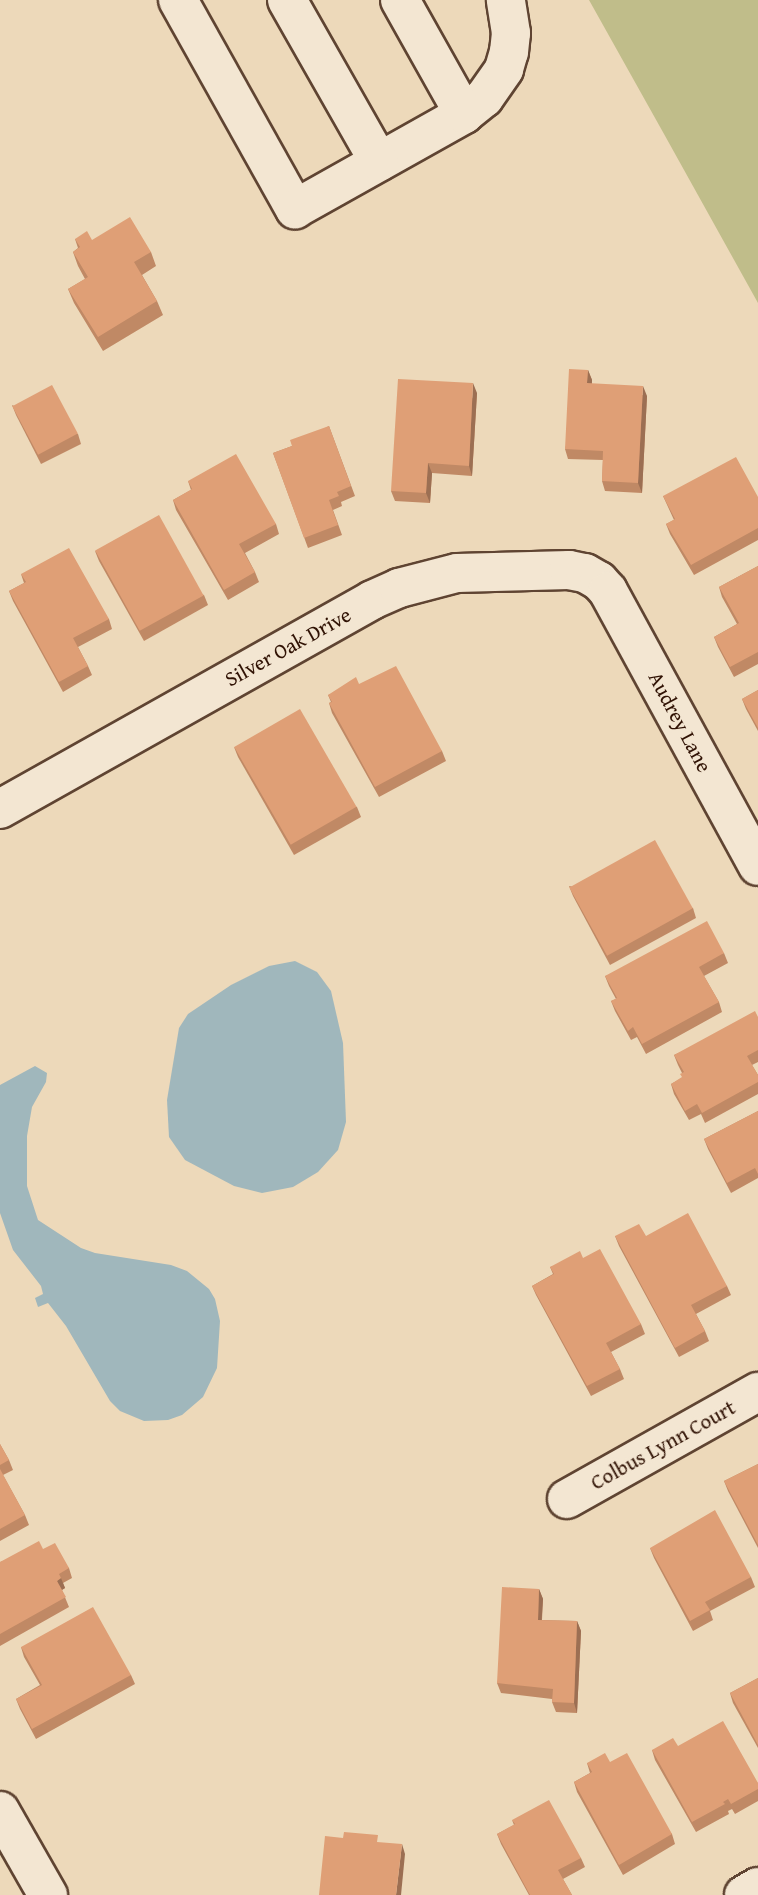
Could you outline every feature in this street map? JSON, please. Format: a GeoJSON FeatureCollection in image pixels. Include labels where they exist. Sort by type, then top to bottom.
{"type":"FeatureCollection","features":[{"type":"Feature","properties":{"kind":"street"},"geometry":{"type":"LineString","coordinates":[[178,0],[295,209],[464,114],[484,98],[504,69],[510,33],[506,0]]}},
{"type":"Feature","properties":{"kind":"street"},"geometry":{"type":"LineString","coordinates":[[287,0],[379,162]]}},
{"type":"Feature","properties":{"kind":"street"},"geometry":{"type":"LineString","coordinates":[[400,0],[464,114]]}},
{"type":"Feature","properties":{"kind":"street","name":"Silver Oak Drive"},"geometry":{"type":"LineString","coordinates":[[0,809],[360,607],[399,588],[457,573],[490,570],[569,570],[599,580]]}},
{"type":"Feature","properties":{"kind":"street","name":"Audrey Lane"},"geometry":{"type":"LineString","coordinates":[[599,580],[616,604],[758,866]]}},
{"type":"Feature","properties":{"kind":"street","name":"Colbus Lynn Court"},"geometry":{"type":"LineString","coordinates":[[567,1499],[758,1392]]}},
{"type":"Feature","properties":{"kind":"street"},"geometry":{"type":"LineString","coordinates":[[0,1811],[48,1895]]}},
{"type":"Feature","properties":{"kind":"street"},"geometry":{"type":"LineString","coordinates":[[744,1895],[758,1887]]}},
{"type":"Feature","properties":{"kind":"shaded area"},"geometry":{"type":"Polygon","coordinates":[[[589,0],[758,0],[758,303],[664,134],[589,0]]]}},
{"type":"Feature","properties":{"kind":"water"},"geometry":{"type":"Polygon","coordinates":[[[295,961],[317,972],[331,991],[343,1043],[346,1122],[338,1150],[318,1172],[293,1187],[262,1193],[234,1186],[185,1160],[169,1137],[167,1100],[179,1028],[188,1014],[231,985],[269,966],[295,961]]]}},
{"type":"Feature","properties":{"kind":"water"},"geometry":{"type":"Polygon","coordinates":[[[35,1066],[47,1073],[46,1082],[32,1107],[27,1136],[27,1186],[38,1220],[81,1248],[95,1253],[171,1265],[187,1271],[209,1289],[215,1299],[220,1321],[217,1368],[203,1397],[182,1415],[168,1420],[144,1421],[120,1411],[110,1401],[66,1326],[48,1303],[38,1307],[35,1298],[43,1294],[41,1286],[13,1250],[0,1213],[0,1085],[35,1066]]]}},
{"type":"Feature","properties":{"kind":"building"},"geometry":{"type":"Polygon","coordinates":[[[130,217],[151,252],[134,262],[157,301],[98,337],[68,289],[88,277],[73,252],[80,247],[75,239],[87,231],[92,240],[130,217]]]}},
{"type":"Feature","properties":{"kind":"building"},"geometry":{"type":"Polygon","coordinates":[[[569,369],[588,370],[587,383],[643,386],[638,483],[602,481],[603,451],[565,449],[569,369]]]}},
{"type":"Feature","properties":{"kind":"building"},"geometry":{"type":"Polygon","coordinates":[[[398,379],[473,383],[469,466],[428,463],[426,493],[391,491],[398,379]]]}},
{"type":"Feature","properties":{"kind":"building"},"geometry":{"type":"Polygon","coordinates":[[[52,385],[78,434],[38,455],[12,406],[52,385]]]}},
{"type":"Feature","properties":{"kind":"building"},"geometry":{"type":"Polygon","coordinates":[[[329,426],[351,486],[337,492],[339,496],[329,500],[338,525],[304,538],[273,453],[292,446],[290,440],[329,426]]]}},
{"type":"Feature","properties":{"kind":"building"},"geometry":{"type":"Polygon","coordinates":[[[236,454],[276,524],[239,544],[255,572],[224,590],[173,500],[192,489],[188,481],[236,454]]]}},
{"type":"Feature","properties":{"kind":"building"},"geometry":{"type":"Polygon","coordinates":[[[736,457],[758,497],[758,528],[691,565],[666,524],[675,519],[663,496],[736,457]]]}},
{"type":"Feature","properties":{"kind":"building"},"geometry":{"type":"Polygon","coordinates":[[[159,515],[204,595],[140,631],[95,550],[159,515]]]}},
{"type":"Feature","properties":{"kind":"building"},"geometry":{"type":"Polygon","coordinates":[[[69,548],[109,619],[73,638],[88,666],[59,682],[9,591],[26,582],[21,574],[69,548]]]}},
{"type":"Feature","properties":{"kind":"building"},"geometry":{"type":"Polygon","coordinates":[[[758,566],[758,652],[730,667],[714,637],[739,623],[719,587],[758,566]]]}},
{"type":"Feature","properties":{"kind":"building"},"geometry":{"type":"Polygon","coordinates":[[[396,666],[442,751],[375,787],[329,703],[332,702],[328,695],[356,677],[359,684],[396,666]]]}},
{"type":"Feature","properties":{"kind":"building"},"geometry":{"type":"Polygon","coordinates":[[[758,690],[758,728],[742,699],[758,690]]]}},
{"type":"Feature","properties":{"kind":"building"},"geometry":{"type":"Polygon","coordinates":[[[300,709],[357,807],[291,845],[234,747],[300,709]]]}},
{"type":"Feature","properties":{"kind":"building"},"geometry":{"type":"Polygon","coordinates":[[[655,840],[693,908],[607,956],[569,888],[655,840]]]}},
{"type":"Feature","properties":{"kind":"building"},"geometry":{"type":"Polygon","coordinates":[[[707,921],[724,953],[699,967],[719,1002],[642,1044],[633,1027],[628,1031],[611,1001],[617,998],[605,976],[707,921]]]}},
{"type":"Feature","properties":{"kind":"building"},"geometry":{"type":"Polygon","coordinates":[[[755,1011],[758,1017],[758,1050],[747,1056],[758,1075],[758,1082],[702,1113],[697,1104],[685,1111],[671,1084],[682,1077],[680,1074],[684,1072],[674,1055],[755,1011]]]}},
{"type":"Feature","properties":{"kind":"building"},"geometry":{"type":"Polygon","coordinates":[[[758,1111],[758,1174],[755,1168],[727,1183],[704,1139],[758,1111]]]}},
{"type":"Feature","properties":{"kind":"building"},"geometry":{"type":"Polygon","coordinates":[[[688,1213],[727,1286],[691,1305],[705,1331],[675,1348],[615,1236],[639,1224],[646,1236],[688,1213]]]}},
{"type":"Feature","properties":{"kind":"building"},"geometry":{"type":"Polygon","coordinates":[[[600,1249],[641,1324],[606,1343],[620,1369],[587,1386],[532,1286],[554,1274],[550,1267],[580,1251],[583,1258],[600,1249]]]}},
{"type":"Feature","properties":{"kind":"building"},"geometry":{"type":"Polygon","coordinates":[[[0,1444],[9,1460],[0,1465],[0,1444]]]}},
{"type":"Feature","properties":{"kind":"building"},"geometry":{"type":"Polygon","coordinates":[[[758,1464],[758,1545],[724,1481],[758,1464]]]}},
{"type":"Feature","properties":{"kind":"building"},"geometry":{"type":"Polygon","coordinates":[[[0,1469],[25,1515],[0,1529],[0,1469]]]}},
{"type":"Feature","properties":{"kind":"building"},"geometry":{"type":"Polygon","coordinates":[[[715,1510],[751,1577],[705,1602],[710,1610],[690,1621],[650,1548],[715,1510]]]}},
{"type":"Feature","properties":{"kind":"building"},"geometry":{"type":"Polygon","coordinates":[[[39,1541],[43,1549],[55,1543],[69,1568],[59,1574],[61,1578],[57,1581],[66,1597],[0,1634],[0,1562],[39,1541]]]}},
{"type":"Feature","properties":{"kind":"building"},"geometry":{"type":"Polygon","coordinates":[[[502,1587],[539,1589],[538,1620],[577,1621],[574,1703],[552,1702],[553,1689],[497,1683],[502,1587]]]}},
{"type":"Feature","properties":{"kind":"building"},"geometry":{"type":"Polygon","coordinates":[[[93,1607],[131,1675],[32,1729],[16,1699],[42,1685],[21,1647],[93,1607]]]}},
{"type":"Feature","properties":{"kind":"building"},"geometry":{"type":"Polygon","coordinates":[[[758,1678],[758,1745],[730,1693],[758,1678]]]}},
{"type":"Feature","properties":{"kind":"building"},"geometry":{"type":"Polygon","coordinates":[[[723,1721],[758,1783],[758,1789],[731,1804],[728,1799],[723,1802],[725,1804],[692,1822],[652,1750],[673,1738],[678,1746],[723,1721]]]}},
{"type":"Feature","properties":{"kind":"building"},"geometry":{"type":"Polygon","coordinates":[[[605,1753],[610,1762],[627,1753],[672,1834],[619,1865],[574,1782],[592,1772],[587,1763],[605,1753]]]}},
{"type":"Feature","properties":{"kind":"building"},"geometry":{"type":"Polygon","coordinates":[[[549,1800],[581,1858],[558,1870],[572,1895],[530,1895],[497,1834],[515,1824],[512,1820],[549,1800]]]}},
{"type":"Feature","properties":{"kind":"building"},"geometry":{"type":"Polygon","coordinates":[[[344,1832],[378,1835],[377,1842],[402,1844],[396,1895],[319,1895],[325,1836],[343,1838],[344,1832]]]}}]}
